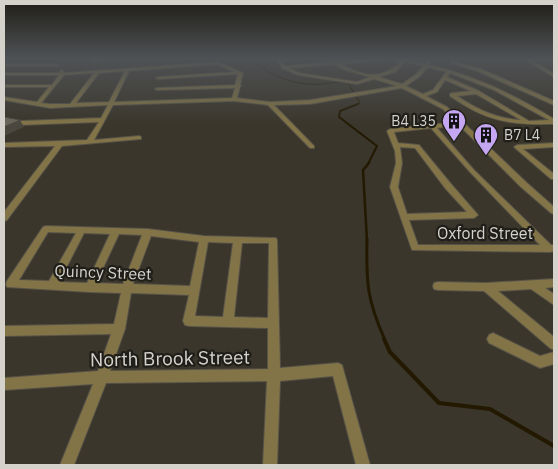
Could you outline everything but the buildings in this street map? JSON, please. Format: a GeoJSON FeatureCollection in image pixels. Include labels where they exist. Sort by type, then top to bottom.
{"type":"FeatureCollection","features":[{"type":"Feature","properties":{"kind":"street"},"geometry":{"type":"LineString","coordinates":[[38,104],[57,81]]}},
{"type":"Feature","properties":{"kind":"street"},"geometry":{"type":"LineString","coordinates":[[72,105],[90,81]]}},
{"type":"Feature","properties":{"kind":"street"},"geometry":{"type":"LineString","coordinates":[[89,142],[103,120],[122,81]]}},
{"type":"Feature","properties":{"kind":"street"},"geometry":{"type":"LineString","coordinates":[[156,100],[158,81]]}},
{"type":"Feature","properties":{"kind":"street"},"geometry":{"type":"LineString","coordinates":[[234,99],[240,81]]}},
{"type":"Feature","properties":{"kind":"street"},"geometry":{"type":"LineString","coordinates":[[344,81],[357,83],[365,81]]}},
{"type":"Feature","properties":{"kind":"street"},"geometry":{"type":"LineString","coordinates":[[385,81],[425,95],[449,108],[461,124],[524,185],[554,211]]}},
{"type":"Feature","properties":{"kind":"street"},"geometry":{"type":"LineString","coordinates":[[4,99],[38,104],[72,105],[156,100],[234,99],[270,104],[349,97],[403,86],[410,81]]}},
{"type":"Feature","properties":{"kind":"street"},"geometry":{"type":"LineString","coordinates":[[425,95],[435,91],[443,81]]}},
{"type":"Feature","properties":{"kind":"street"},"geometry":{"type":"LineString","coordinates":[[452,81],[477,92],[529,123]]}},
{"type":"Feature","properties":{"kind":"street"},"geometry":{"type":"LineString","coordinates":[[477,81],[530,106],[554,121]]}},
{"type":"Feature","properties":{"kind":"street"},"geometry":{"type":"LineString","coordinates":[[503,81],[554,103]]}},
{"type":"Feature","properties":{"kind":"street"},"geometry":{"type":"LineString","coordinates":[[4,86],[52,86]]}},
{"type":"Feature","properties":{"kind":"street"},"geometry":{"type":"LineString","coordinates":[[157,89],[239,86]]}},
{"type":"Feature","properties":{"kind":"street"},"geometry":{"type":"LineString","coordinates":[[477,92],[452,95],[466,105],[503,121],[529,123],[554,121]]}},
{"type":"Feature","properties":{"kind":"street"},"geometry":{"type":"LineString","coordinates":[[270,104],[312,147]]}},
{"type":"Feature","properties":{"kind":"street"},"geometry":{"type":"LineString","coordinates":[[459,106],[466,105]]}},
{"type":"Feature","properties":{"kind":"street"},"geometry":{"type":"LineString","coordinates":[[4,120],[20,123],[103,120]]}},
{"type":"Feature","properties":{"kind":"street"},"geometry":{"type":"LineString","coordinates":[[396,145],[418,146],[474,215],[404,217],[394,187],[399,163],[396,145],[390,131],[461,124]]}},
{"type":"Feature","properties":{"kind":"street"},"geometry":{"type":"LineString","coordinates":[[432,126],[472,171],[552,248]]}},
{"type":"Feature","properties":{"kind":"street"},"geometry":{"type":"LineString","coordinates":[[4,145],[60,144],[140,138]]}},
{"type":"Feature","properties":{"kind":"street"},"geometry":{"type":"LineString","coordinates":[[4,218],[60,144]]}},
{"type":"Feature","properties":{"kind":"street"},"geometry":{"type":"LineString","coordinates":[[554,151],[550,145],[517,147],[554,177]]}},
{"type":"Feature","properties":{"kind":"street","name":"Oxford Street"},"geometry":{"type":"LineString","coordinates":[[404,217],[415,248],[552,248]]}},
{"type":"Feature","properties":{"kind":"street","name":"Quincy Street"},"geometry":{"type":"LineString","coordinates":[[82,229],[46,228],[11,284],[193,291]]}},
{"type":"Feature","properties":{"kind":"street"},"geometry":{"type":"LineString","coordinates":[[52,285],[82,229],[148,232],[204,239],[273,240],[274,375],[270,465]]}},
{"type":"Feature","properties":{"kind":"street"},"geometry":{"type":"LineString","coordinates":[[89,288],[116,231]]}},
{"type":"Feature","properties":{"kind":"street"},"geometry":{"type":"LineString","coordinates":[[67,465],[119,329],[127,288],[148,232]]}},
{"type":"Feature","properties":{"kind":"street"},"geometry":{"type":"LineString","coordinates":[[204,239],[189,320],[273,323]]}},
{"type":"Feature","properties":{"kind":"street"},"geometry":{"type":"LineString","coordinates":[[228,322],[238,240]]}},
{"type":"Feature","properties":{"kind":"street"},"geometry":{"type":"LineString","coordinates":[[438,286],[486,287],[554,283]]}},
{"type":"Feature","properties":{"kind":"street"},"geometry":{"type":"LineString","coordinates":[[532,284],[554,300]]}},
{"type":"Feature","properties":{"kind":"street"},"geometry":{"type":"LineString","coordinates":[[486,287],[554,344]]}},
{"type":"Feature","properties":{"kind":"street"},"geometry":{"type":"LineString","coordinates":[[4,331],[119,329]]}},
{"type":"Feature","properties":{"kind":"street"},"geometry":{"type":"LineString","coordinates":[[493,339],[540,362],[554,358]]}},
{"type":"Feature","properties":{"kind":"street","name":"North Brook Street"},"geometry":{"type":"LineString","coordinates":[[4,384],[102,376],[274,375],[338,369],[363,465]]}},
{"type":"Feature","properties":{"kind":"waterway"},"geometry":{"type":"LineString","coordinates":[[291,81],[304,84],[348,83],[360,103],[355,105]]}},
{"type":"Feature","properties":{"kind":"waterway"},"geometry":{"type":"LineString","coordinates":[[358,104],[340,111],[339,117],[377,146],[368,164]]}},
{"type":"Feature","properties":{"kind":"waterway"},"geometry":{"type":"LineString","coordinates":[[367,241],[363,170],[369,163]]}},
{"type":"Feature","properties":{"kind":"waterway"},"geometry":{"type":"LineString","coordinates":[[367,241],[369,291],[374,314],[385,340]]}},
{"type":"Feature","properties":{"kind":"waterway"},"geometry":{"type":"LineString","coordinates":[[384,339],[390,352],[439,403],[490,409],[554,446]]}},
{"type":"Feature","properties":{"kind":"place","name":"B4 L35"},"geometry":{"type":"Point","coordinates":[454,142]}},
{"type":"Feature","properties":{"kind":"place","name":"B7 L4"},"geometry":{"type":"Point","coordinates":[486,156]}}]}
